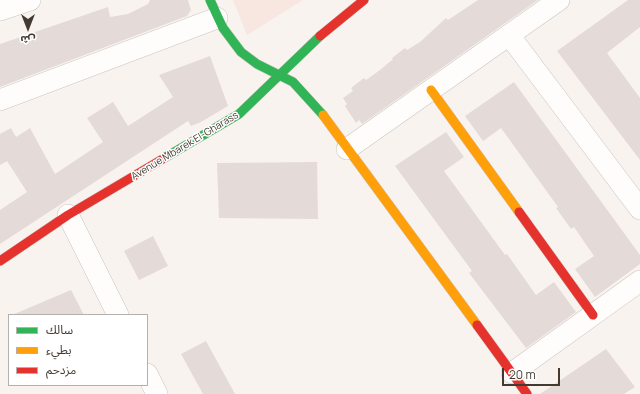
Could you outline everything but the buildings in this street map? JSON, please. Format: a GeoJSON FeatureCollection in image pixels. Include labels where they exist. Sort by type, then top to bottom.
{"type":"FeatureCollection","features":[{"type":"Feature","properties":{"kind":"street"},"geometry":{"type":"LineString","coordinates":[[0,10],[30,0]]}},
{"type":"Feature","properties":{"kind":"street","name":"Avenue Mbarek El-Gharass"},"geometry":{"type":"LineString","coordinates":[[0,261],[68,216],[233,118],[281,75],[307,47],[364,0]]}},
{"type":"Feature","properties":{"kind":"street"},"geometry":{"type":"LineString","coordinates":[[347,149],[559,0]]}},
{"type":"Feature","properties":{"kind":"street"},"geometry":{"type":"LineString","coordinates":[[0,100],[214,9],[231,40],[246,55],[257,64],[281,75],[297,86],[318,109],[527,394]]}},
{"type":"Feature","properties":{"kind":"street"},"geometry":{"type":"LineString","coordinates":[[509,35],[640,209]]}},
{"type":"Feature","properties":{"kind":"street"},"geometry":{"type":"LineString","coordinates":[[431,90],[593,315]]}},
{"type":"Feature","properties":{"kind":"street"},"geometry":{"type":"LineString","coordinates":[[68,216],[117,314]]}},
{"type":"Feature","properties":{"kind":"street"},"geometry":{"type":"LineString","coordinates":[[512,373],[640,281]]}},
{"type":"Feature","properties":{"kind":"street"},"geometry":{"type":"LineString","coordinates":[[148,376],[157,394]]}},
{"type":"Feature","properties":{"kind":"shaded area"},"geometry":{"type":"Polygon","coordinates":[[[233,0],[303,0],[247,35],[233,0]]]}},
{"type":"Feature","properties":{"kind":"traffic: fast"},"geometry":{"type":"LineString","coordinates":[[210,0],[223,28],[241,52],[257,64],[293,82],[323,115]]}},
{"type":"Feature","properties":{"kind":"traffic: fast"},"geometry":{"type":"LineString","coordinates":[[166,157],[239,114],[320,36]]}},
{"type":"Feature","properties":{"kind":"traffic: slow"},"geometry":{"type":"LineString","coordinates":[[431,90],[519,212]]}},
{"type":"Feature","properties":{"kind":"traffic: slow"},"geometry":{"type":"LineString","coordinates":[[323,115],[477,325]]}},
{"type":"Feature","properties":{"kind":"traffic: jam"},"geometry":{"type":"LineString","coordinates":[[320,36],[364,0]]}},
{"type":"Feature","properties":{"kind":"traffic: jam"},"geometry":{"type":"LineString","coordinates":[[0,261],[68,215],[166,157]]}},
{"type":"Feature","properties":{"kind":"traffic: jam"},"geometry":{"type":"LineString","coordinates":[[519,212],[593,315]]}},
{"type":"Feature","properties":{"kind":"traffic: jam"},"geometry":{"type":"LineString","coordinates":[[477,325],[527,394]]}}]}
